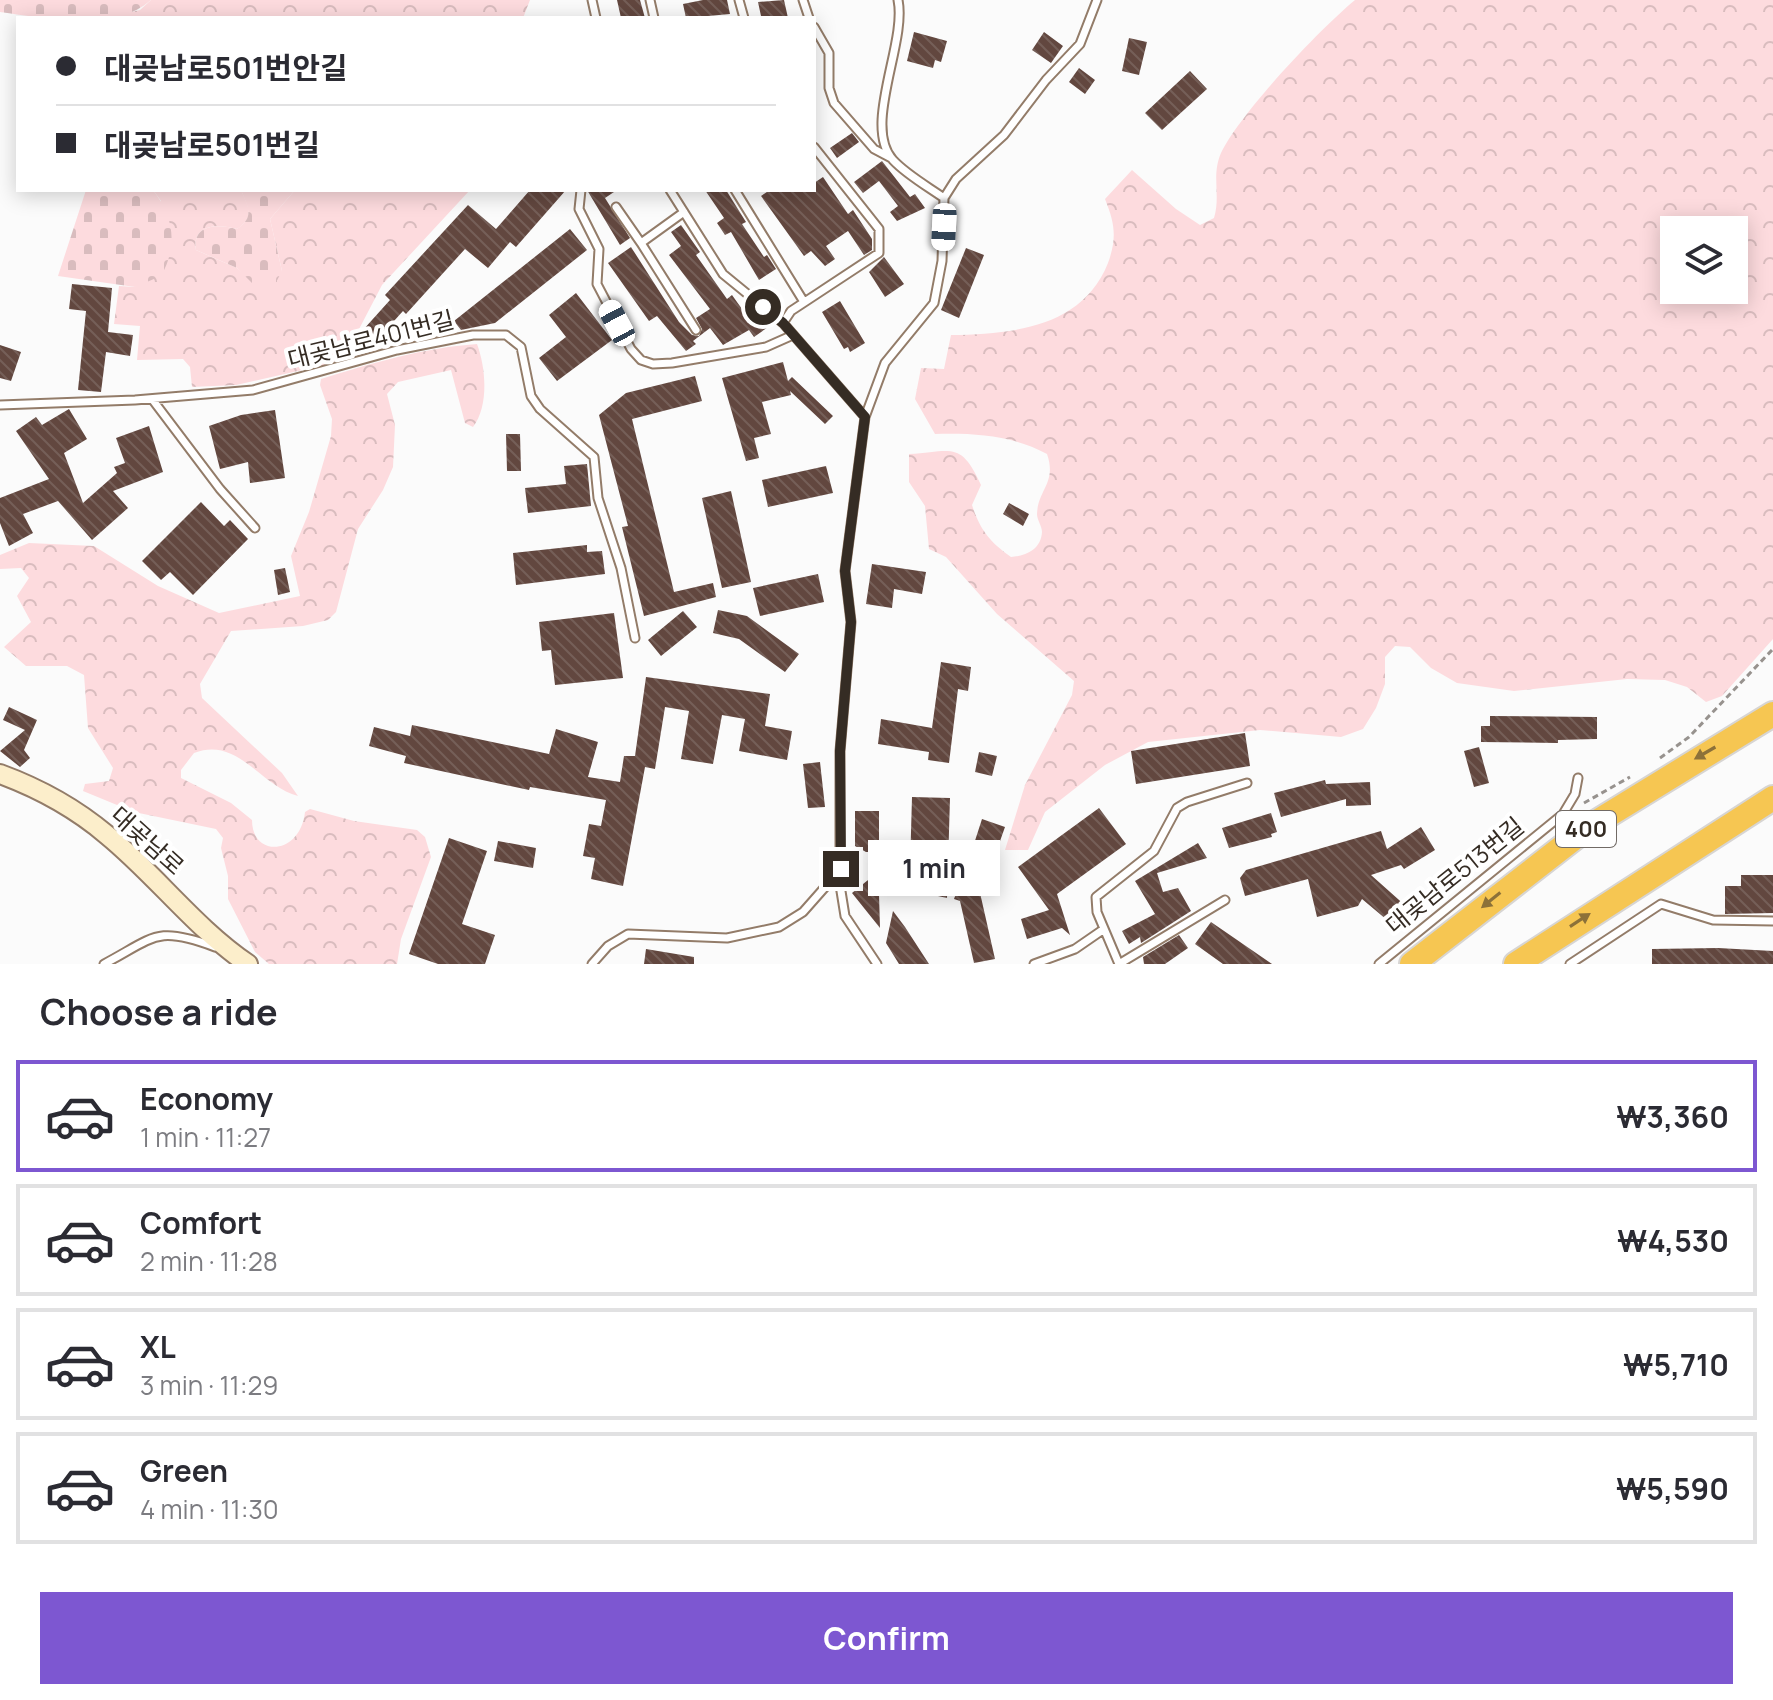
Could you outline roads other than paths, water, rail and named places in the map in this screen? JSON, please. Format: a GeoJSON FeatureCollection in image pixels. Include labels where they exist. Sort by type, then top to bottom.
{"type":"FeatureCollection","features":[{"type":"Feature","properties":{"kind":"highway","name":"400"},"geometry":{"type":"LineString","coordinates":[[1412,964],[1587,828],[1773,714]]}},
{"type":"Feature","properties":{"kind":"highway"},"geometry":{"type":"LineString","coordinates":[[1516,964],[1773,798]]}},
{"type":"Feature","properties":{"kind":"street","name":"대곶남로"},"geometry":{"type":"LineString","coordinates":[[0,774],[59,801],[105,833],[240,959]]}},
{"type":"Feature","properties":{"kind":"lane"},"geometry":{"type":"LineString","coordinates":[[891,158],[884,139],[883,112],[898,33],[898,0]]}},
{"type":"Feature","properties":{"kind":"lane"},"geometry":{"type":"LineString","coordinates":[[877,964],[845,916],[841,869],[840,751],[851,622],[845,571],[865,417],[885,363],[934,303],[942,261],[944,198],[956,179],[1004,135],[1046,80],[1080,44],[1097,0]]}},
{"type":"Feature","properties":{"kind":"lane"},"geometry":{"type":"LineString","coordinates":[[816,30],[829,53],[829,88],[834,103],[874,149],[944,198]]}},
{"type":"Feature","properties":{"kind":"lane"},"geometry":{"type":"LineString","coordinates":[[783,323],[791,311],[879,253],[882,241],[879,229],[816,150]]}},
{"type":"Feature","properties":{"kind":"lane"},"geometry":{"type":"LineString","coordinates":[[581,192],[579,209],[599,249],[597,284],[631,349],[641,360],[672,363],[766,347],[793,335]]}},
{"type":"Feature","properties":{"kind":"lane"},"geometry":{"type":"LineString","coordinates":[[671,192],[723,274],[783,323],[865,417]]}},
{"type":"Feature","properties":{"kind":"lane"},"geometry":{"type":"LineString","coordinates":[[736,192],[804,302]]}},
{"type":"Feature","properties":{"kind":"lane"},"geometry":{"type":"LineString","coordinates":[[616,207],[696,330]]}},
{"type":"Feature","properties":{"kind":"lane"},"geometry":{"type":"LineString","coordinates":[[641,243],[684,212]]}},
{"type":"Feature","properties":{"kind":"lane","name":"대곶남로401번길"},"geometry":{"type":"LineString","coordinates":[[0,405],[152,399],[253,390],[438,340],[494,333],[506,335],[521,347],[531,396],[540,409],[594,457],[598,498],[621,568],[635,638]]}},
{"type":"Feature","properties":{"kind":"lane"},"geometry":{"type":"LineString","coordinates":[[152,399],[220,489],[255,528]]}},
{"type":"Feature","properties":{"kind":"lane","name":"대곶남로513번길"},"geometry":{"type":"LineString","coordinates":[[1379,964],[1563,814],[1575,794],[1578,778]]}},
{"type":"Feature","properties":{"kind":"lane"},"geometry":{"type":"LineString","coordinates":[[1225,900],[1119,964],[1094,905],[1096,897],[1154,851],[1177,808],[1247,783]]}},
{"type":"Feature","properties":{"kind":"lane"},"geometry":{"type":"LineString","coordinates":[[592,964],[608,946],[628,934],[727,938],[779,927],[803,912],[841,869]]}},
{"type":"Feature","properties":{"kind":"lane"},"geometry":{"type":"LineString","coordinates":[[1570,964],[1661,904],[1713,920],[1773,921]]}},
{"type":"Feature","properties":{"kind":"lane"},"geometry":{"type":"LineString","coordinates":[[1034,964],[1063,955],[1104,929]]}},
{"type":"Feature","properties":{"kind":"lane"},"geometry":{"type":"LineString","coordinates":[[104,964],[161,934],[182,935],[240,959]]}}]}
